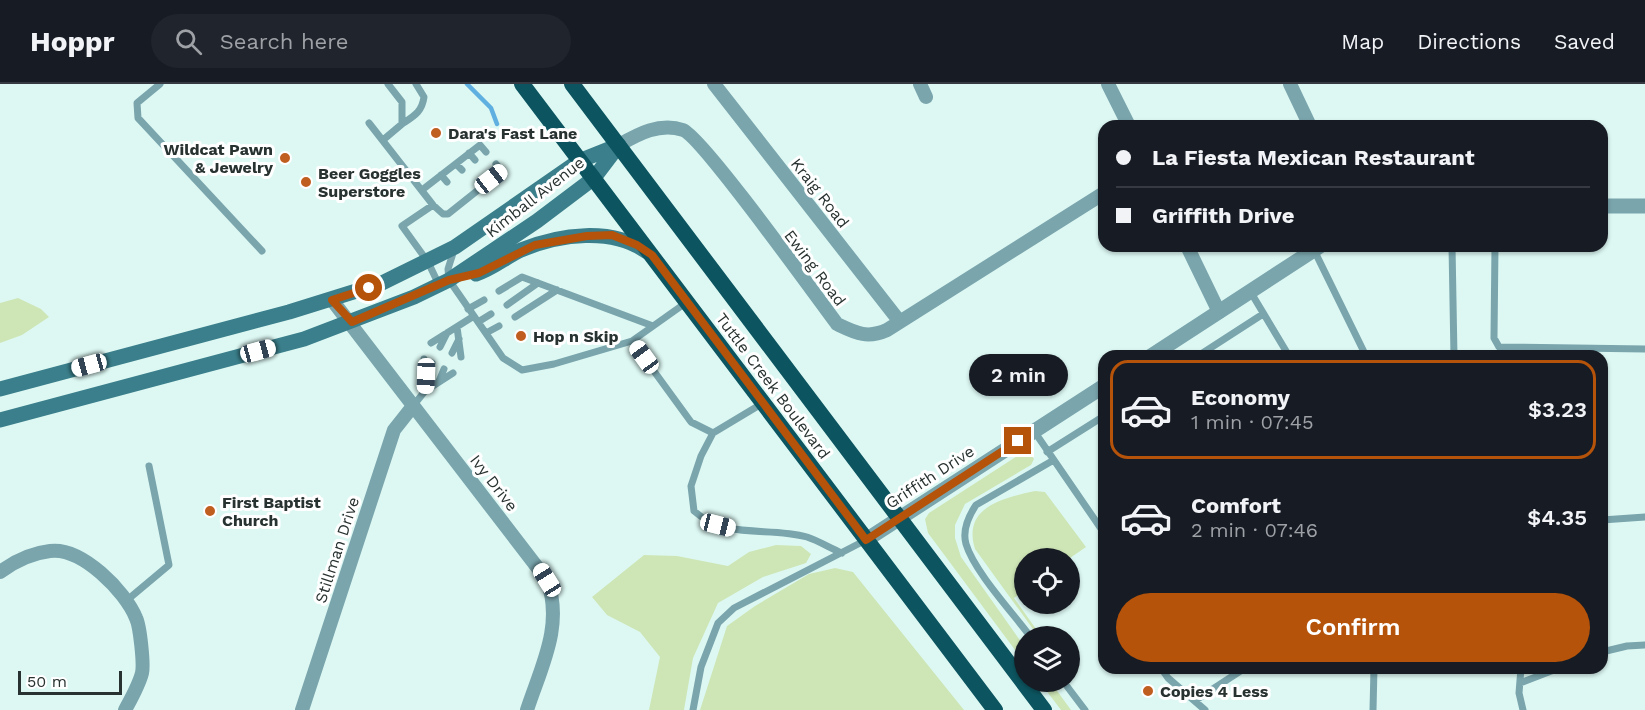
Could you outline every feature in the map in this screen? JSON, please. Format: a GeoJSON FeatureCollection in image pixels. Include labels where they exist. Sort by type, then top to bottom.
{"type":"FeatureCollection","features":[{"type":"Feature","properties":{"kind":"highway","name":"Tuttle Creek Boulevard"},"geometry":{"type":"LineString","coordinates":[[522,84],[995,710]]}},
{"type":"Feature","properties":{"kind":"highway","name":"Tuttle Creek Boulevard"},"geometry":{"type":"LineString","coordinates":[[572,84],[1044,710]]}},
{"type":"Feature","properties":{"kind":"main road","name":"Kimball Avenue"},"geometry":{"type":"LineString","coordinates":[[0,389],[332,300],[382,283],[455,247],[579,160],[619,145]]}},
{"type":"Feature","properties":{"kind":"main road","name":"Kimball Avenue"},"geometry":{"type":"LineString","coordinates":[[0,420],[304,339],[352,322],[444,282],[537,222],[594,178],[619,145]]}},
{"type":"Feature","properties":{"kind":"main road"},"geometry":{"type":"LineString","coordinates":[[444,282],[479,273],[535,245],[587,236],[612,235],[637,245],[652,255]]}},
{"type":"Feature","properties":{"kind":"street","name":"Kraig Road"},"geometry":{"type":"LineString","coordinates":[[714,84],[900,322]]}},
{"type":"Feature","properties":{"kind":"street"},"geometry":{"type":"LineString","coordinates":[[1108,84],[1126,120]]}},
{"type":"Feature","properties":{"kind":"street"},"geometry":{"type":"LineString","coordinates":[[1290,84],[1307,120]]}},
{"type":"Feature","properties":{"kind":"street","name":"Ewing Road"},"geometry":{"type":"LineString","coordinates":[[619,145],[642,132],[670,126],[687,131],[711,157],[837,324],[861,336],[876,335],[900,322],[1098,197]]}},
{"type":"Feature","properties":{"kind":"street"},"geometry":{"type":"LineString","coordinates":[[1608,206],[1645,206]]}},
{"type":"Feature","properties":{"kind":"street"},"geometry":{"type":"LineString","coordinates":[[1190,252],[1219,312]]}},
{"type":"Feature","properties":{"kind":"street"},"geometry":{"type":"LineString","coordinates":[[1160,350],[1311,252]]}},
{"type":"Feature","properties":{"kind":"street","name":"Ivy Drive"},"geometry":{"type":"LineString","coordinates":[[332,300],[352,322],[412,406],[537,563],[549,586],[554,606],[554,627],[527,710]]}},
{"type":"Feature","properties":{"kind":"street","name":"Griffith Drive"},"geometry":{"type":"LineString","coordinates":[[866,540],[1098,390]]}},
{"type":"Feature","properties":{"kind":"street","name":"Stillman Drive"},"geometry":{"type":"LineString","coordinates":[[302,710],[394,430],[412,406]]}},
{"type":"Feature","properties":{"kind":"street"},"geometry":{"type":"LineString","coordinates":[[0,572],[16,560],[51,550],[67,553],[86,559],[126,601],[137,619],[143,671],[125,710]]}},
{"type":"Feature","properties":{"kind":"lane"},"geometry":{"type":"LineString","coordinates":[[160,84],[137,103],[138,118],[262,251]]}},
{"type":"Feature","properties":{"kind":"lane"},"geometry":{"type":"LineString","coordinates":[[388,84],[402,102],[402,124]]}},
{"type":"Feature","properties":{"kind":"lane"},"geometry":{"type":"LineString","coordinates":[[382,140],[418,114],[423,106],[424,97],[416,84]]}},
{"type":"Feature","properties":{"kind":"lane"},"geometry":{"type":"LineString","coordinates":[[369,123],[442,214],[448,214],[502,171],[495,164]]}},
{"type":"Feature","properties":{"kind":"lane"},"geometry":{"type":"LineString","coordinates":[[422,190],[480,145],[486,152]]}},
{"type":"Feature","properties":{"kind":"lane"},"geometry":{"type":"LineString","coordinates":[[469,153],[475,160]]}},
{"type":"Feature","properties":{"kind":"lane"},"geometry":{"type":"LineString","coordinates":[[456,164],[462,170]]}},
{"type":"Feature","properties":{"kind":"lane"},"geometry":{"type":"LineString","coordinates":[[485,172],[491,179]]}},
{"type":"Feature","properties":{"kind":"lane"},"geometry":{"type":"LineString","coordinates":[[441,175],[447,182]]}},
{"type":"Feature","properties":{"kind":"lane"},"geometry":{"type":"LineString","coordinates":[[473,182],[480,188]]}},
{"type":"Feature","properties":{"kind":"lane"},"geometry":{"type":"LineString","coordinates":[[458,194],[464,201]]}},
{"type":"Feature","properties":{"kind":"lane"},"geometry":{"type":"LineString","coordinates":[[433,205],[402,226],[428,262],[476,319],[503,357],[522,369],[554,364],[632,341],[687,302]]}},
{"type":"Feature","properties":{"kind":"lane"},"geometry":{"type":"LineString","coordinates":[[444,282],[455,247]]}},
{"type":"Feature","properties":{"kind":"lane"},"geometry":{"type":"LineString","coordinates":[[1319,252],[1363,350]]}},
{"type":"Feature","properties":{"kind":"lane"},"geometry":{"type":"LineString","coordinates":[[1452,252],[1454,350]]}},
{"type":"Feature","properties":{"kind":"lane"},"geometry":{"type":"LineString","coordinates":[[1495,252],[1494,338],[1499,347],[1645,349]]}},
{"type":"Feature","properties":{"kind":"lane"},"geometry":{"type":"LineString","coordinates":[[499,291],[522,277],[653,326]]}},
{"type":"Feature","properties":{"kind":"lane"},"geometry":{"type":"LineString","coordinates":[[507,305],[538,283]]}},
{"type":"Feature","properties":{"kind":"lane"},"geometry":{"type":"LineString","coordinates":[[515,317],[557,290]]}},
{"type":"Feature","properties":{"kind":"lane"},"geometry":{"type":"LineString","coordinates":[[1250,291],[1285,350]]}},
{"type":"Feature","properties":{"kind":"lane"},"geometry":{"type":"LineString","coordinates":[[468,309],[484,300]]}},
{"type":"Feature","properties":{"kind":"lane"},"geometry":{"type":"LineString","coordinates":[[431,343],[457,327],[491,314]]}},
{"type":"Feature","properties":{"kind":"lane"},"geometry":{"type":"LineString","coordinates":[[1207,350],[1263,314]]}},
{"type":"Feature","properties":{"kind":"lane"},"geometry":{"type":"LineString","coordinates":[[486,333],[499,326]]}},
{"type":"Feature","properties":{"kind":"lane"},"geometry":{"type":"LineString","coordinates":[[457,327],[461,357]]}},
{"type":"Feature","properties":{"kind":"lane"},"geometry":{"type":"LineString","coordinates":[[440,347],[447,333]]}},
{"type":"Feature","properties":{"kind":"lane"},"geometry":{"type":"LineString","coordinates":[[452,353],[459,338]]}},
{"type":"Feature","properties":{"kind":"lane"},"geometry":{"type":"LineString","coordinates":[[632,341],[691,422],[713,434]]}},
{"type":"Feature","properties":{"kind":"lane"},"geometry":{"type":"LineString","coordinates":[[424,359],[425,391]]}},
{"type":"Feature","properties":{"kind":"lane"},"geometry":{"type":"LineString","coordinates":[[426,376],[432,363]]}},
{"type":"Feature","properties":{"kind":"lane"},"geometry":{"type":"LineString","coordinates":[[439,381],[444,369]]}},
{"type":"Feature","properties":{"kind":"lane"},"geometry":{"type":"LineString","coordinates":[[412,406],[425,391],[453,373]]}},
{"type":"Feature","properties":{"kind":"lane"},"geometry":{"type":"LineString","coordinates":[[763,403],[713,434],[700,456],[691,486],[694,511],[703,520],[718,525],[738,530],[807,537],[842,553]]}},
{"type":"Feature","properties":{"kind":"lane"},"geometry":{"type":"LineString","coordinates":[[1047,452],[1098,420]]}},
{"type":"Feature","properties":{"kind":"lane"},"geometry":{"type":"LineString","coordinates":[[1034,431],[1052,461],[1098,525]]}},
{"type":"Feature","properties":{"kind":"lane"},"geometry":{"type":"LineString","coordinates":[[1022,626],[975,563],[966,543],[965,529],[976,505],[1052,461]]}},
{"type":"Feature","properties":{"kind":"lane"},"geometry":{"type":"LineString","coordinates":[[126,601],[168,565],[149,466]]}},
{"type":"Feature","properties":{"kind":"lane"},"geometry":{"type":"LineString","coordinates":[[1608,520],[1645,517]]}},
{"type":"Feature","properties":{"kind":"lane"},"geometry":{"type":"LineString","coordinates":[[693,710],[701,667],[718,623],[735,608],[866,540]]}},
{"type":"Feature","properties":{"kind":"lane"},"geometry":{"type":"LineString","coordinates":[[1608,651],[1645,645]]}},
{"type":"Feature","properties":{"kind":"lane"},"geometry":{"type":"LineString","coordinates":[[1165,674],[1205,710]]}},
{"type":"Feature","properties":{"kind":"lane"},"geometry":{"type":"LineString","coordinates":[[1196,700],[1236,674]]}},
{"type":"Feature","properties":{"kind":"lane"},"geometry":{"type":"LineString","coordinates":[[1373,710],[1374,674]]}},
{"type":"Feature","properties":{"kind":"lane"},"geometry":{"type":"LineString","coordinates":[[1521,674],[1519,693],[1523,710]]}},
{"type":"Feature","properties":{"kind":"lane"},"geometry":{"type":"LineString","coordinates":[[1520,683],[1543,674]]}},
{"type":"Feature","properties":{"kind":"lane"},"geometry":{"type":"LineString","coordinates":[[1071,692],[1085,710]]}},
{"type":"Feature","properties":{"kind":"green space"},"geometry":{"type":"Polygon","coordinates":[[[18,298],[41,309],[49,317],[22,335],[0,343],[0,303],[18,298]]]}},
{"type":"Feature","properties":{"kind":"green space"},"geometry":{"type":"Polygon","coordinates":[[[1029,452],[1034,459],[1031,465],[965,504],[955,525],[955,538],[961,557],[1014,632],[1014,649],[928,533],[925,519],[929,513],[1022,453],[1029,452]]]}},
{"type":"Feature","properties":{"kind":"green space"},"geometry":{"type":"Polygon","coordinates":[[[1035,491],[1045,492],[1086,547],[1080,551],[1080,548],[1014,548],[1014,603],[975,549],[973,535],[974,523],[980,514],[988,507],[1010,497],[1035,491]]]}},
{"type":"Feature","properties":{"kind":"green space"},"geometry":{"type":"Polygon","coordinates":[[[776,545],[801,546],[811,554],[806,563],[763,577],[718,603],[693,658],[684,710],[649,710],[660,657],[640,632],[607,615],[592,597],[644,555],[677,556],[728,566],[749,552],[776,545]]]}},
{"type":"Feature","properties":{"kind":"green space"},"geometry":{"type":"Polygon","coordinates":[[[835,568],[853,572],[964,710],[700,710],[727,626],[755,606],[809,574],[835,568]]]}},
{"type":"Feature","properties":{"kind":"green space"},"geometry":{"type":"Polygon","coordinates":[[[1022,614],[1025,614],[1034,626],[1031,626],[1022,614]]]}},
{"type":"Feature","properties":{"kind":"green space"},"geometry":{"type":"Polygon","coordinates":[[[1047,692],[1058,692],[1071,710],[1061,710],[1047,692]]]}},
{"type":"Feature","properties":{"kind":"waterway"},"geometry":{"type":"LineString","coordinates":[[467,84],[491,108],[497,124]]}},
{"type":"Feature","properties":{"kind":"place","name":"Dara's Fast Lane"},"geometry":{"type":"Point","coordinates":[436,133]}},
{"type":"Feature","properties":{"kind":"place","name":"Wildcat Pawn & Jewelry"},"geometry":{"type":"Point","coordinates":[285,158]}},
{"type":"Feature","properties":{"kind":"place","name":"Beer Goggles Superstore"},"geometry":{"type":"Point","coordinates":[306,182]}},
{"type":"Feature","properties":{"kind":"place","name":"Hop n Skip"},"geometry":{"type":"Point","coordinates":[521,336]}},
{"type":"Feature","properties":{"kind":"place","name":"First Baptist Church"},"geometry":{"type":"Point","coordinates":[210,511]}},
{"type":"Feature","properties":{"kind":"place","name":"Copies 4 Less"},"geometry":{"type":"Point","coordinates":[1148,691]}},
{"type":"Feature","properties":{"kind":"route"},"geometry":{"type":"LineString","coordinates":[[369,288],[332,300],[352,322],[449,280],[479,273],[535,245],[587,236],[612,235],[637,245],[652,255],[866,540],[1018,441]]}}]}
